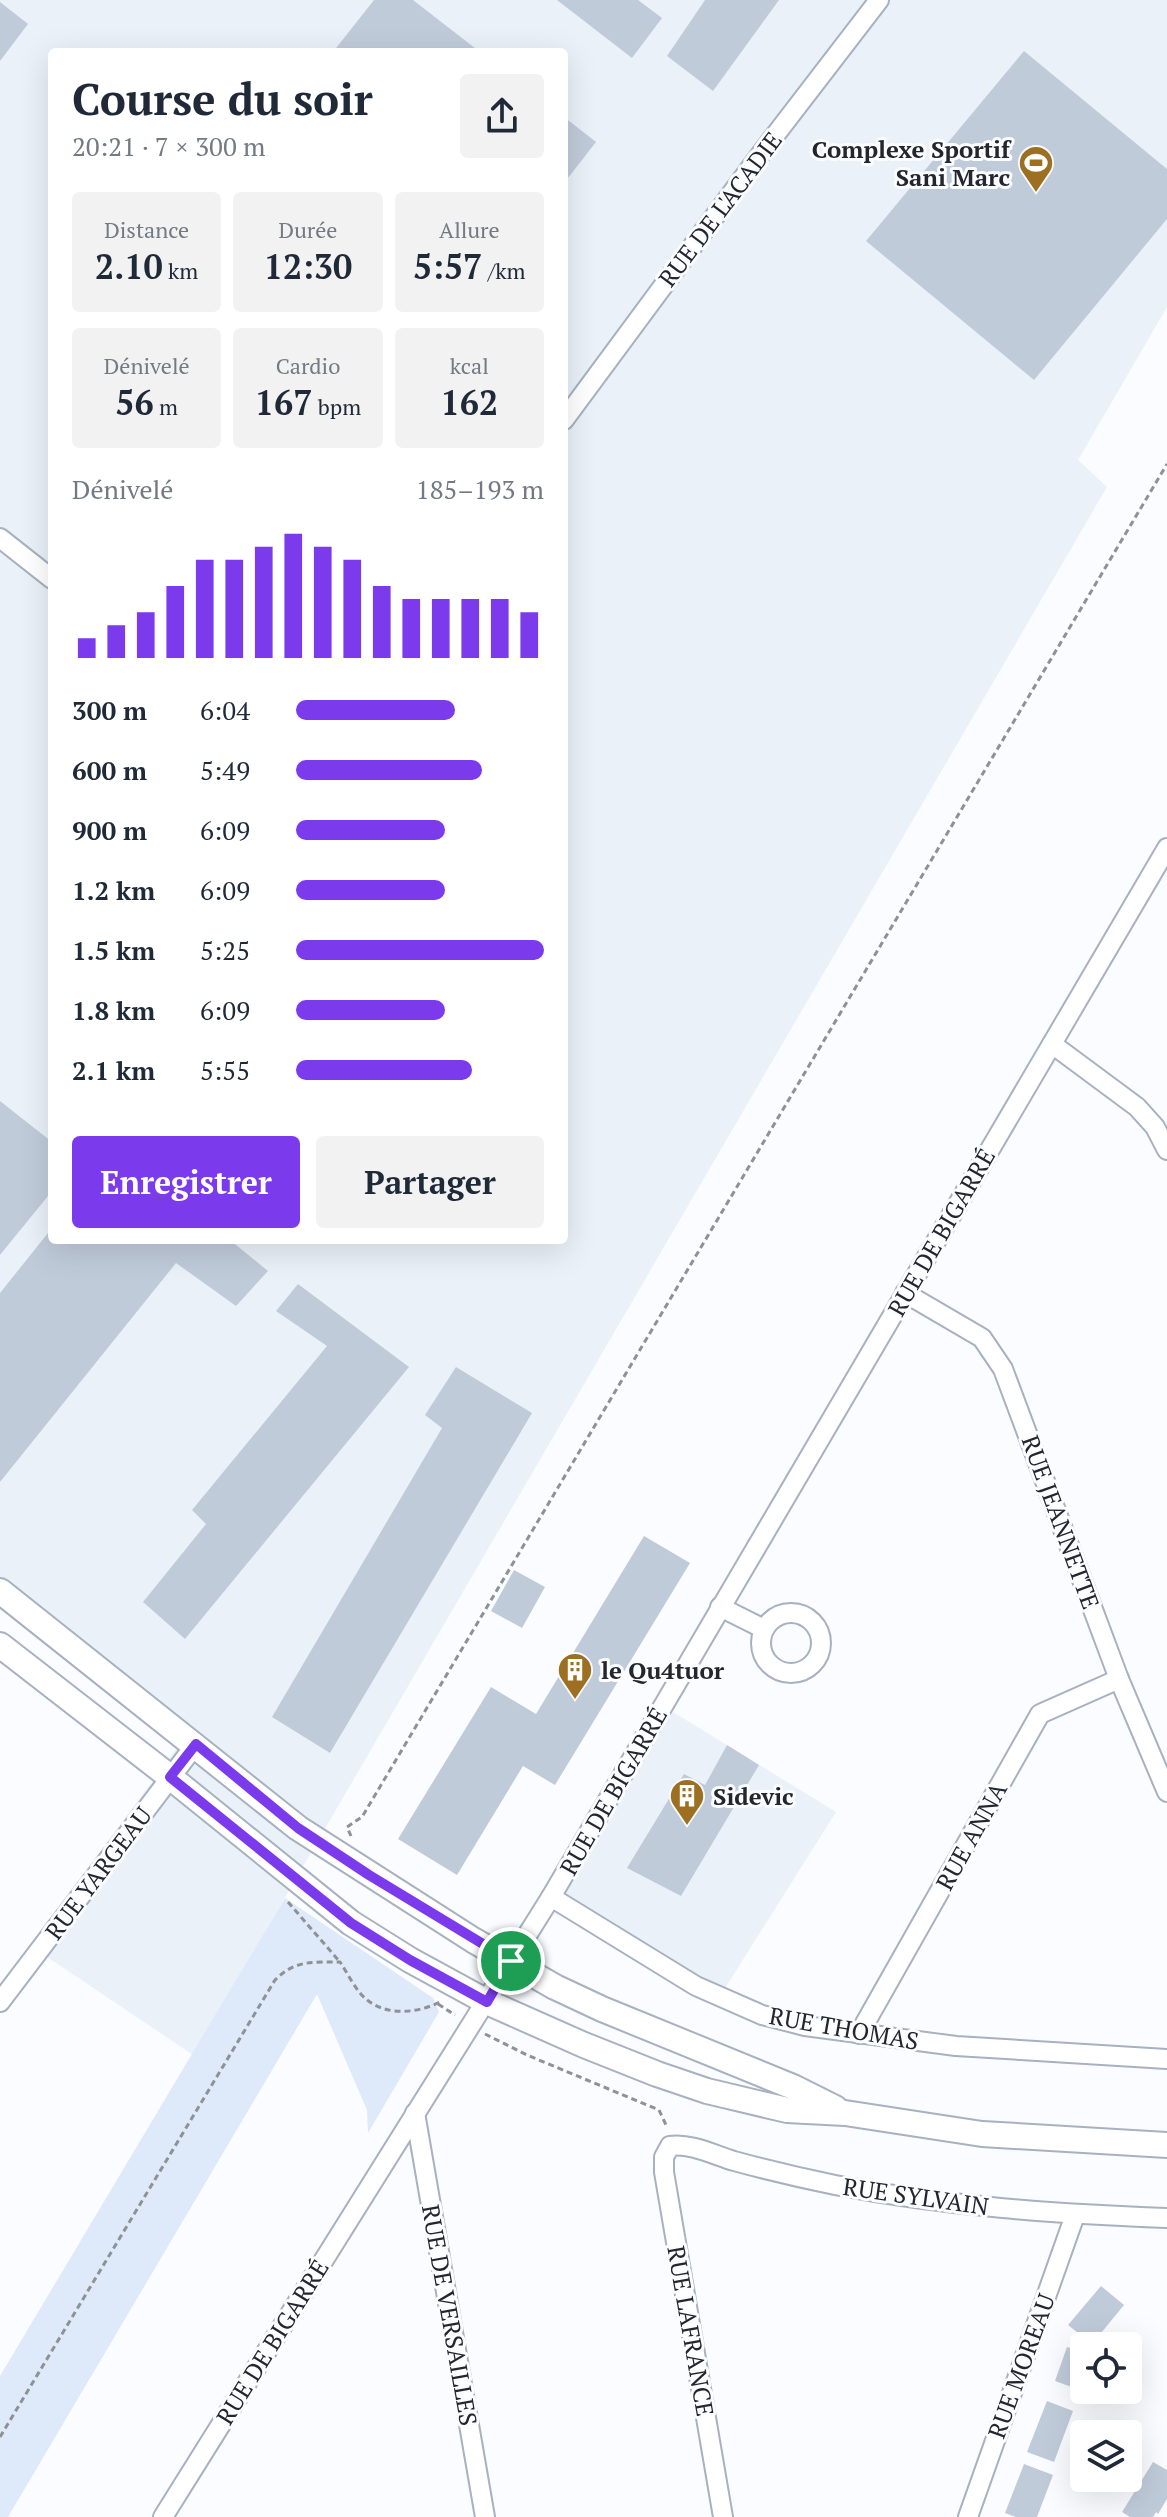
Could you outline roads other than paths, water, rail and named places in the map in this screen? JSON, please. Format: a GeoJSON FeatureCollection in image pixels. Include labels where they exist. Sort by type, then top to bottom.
{"type":"FeatureCollection","features":[{"type":"Feature","properties":{"kind":"main road"},"geometry":{"type":"LineString","coordinates":[[0,1591],[298,1828],[369,1875],[511,1961],[602,2009],[793,2087],[845,2113]]}},
{"type":"Feature","properties":{"kind":"main road"},"geometry":{"type":"LineString","coordinates":[[0,1645],[351,1923],[487,2002],[628,2062],[707,2091],[787,2110],[845,2113],[982,2134],[1167,2145]]}},
{"type":"Feature","properties":{"kind":"street","name":"RUE DE L'ACADIE"},"geometry":{"type":"LineString","coordinates":[[568,415],[879,0]]}},
{"type":"Feature","properties":{"kind":"street"},"geometry":{"type":"LineString","coordinates":[[0,538],[48,576]]}},
{"type":"Feature","properties":{"kind":"street","name":"RUE DE BIGARRÉ"},"geometry":{"type":"LineString","coordinates":[[163,2517],[551,1897],[1167,848]]}},
{"type":"Feature","properties":{"kind":"street"},"geometry":{"type":"LineString","coordinates":[[1052,1044],[1137,1107],[1155,1127],[1167,1150]]}},
{"type":"Feature","properties":{"kind":"street","name":"RUE JEANNETTE"},"geometry":{"type":"LineString","coordinates":[[905,1293],[982,1338],[1003,1369],[1119,1679],[1167,1792]]}},
{"type":"Feature","properties":{"kind":"street"},"geometry":{"type":"LineString","coordinates":[[720,1607],[764,1629]]}},
{"type":"Feature","properties":{"kind":"street","name":"RUE ANNA"},"geometry":{"type":"LineString","coordinates":[[859,2034],[1040,1714],[1119,1679]]}},
{"type":"Feature","properties":{"kind":"street","name":"RUE YARGEAU"},"geometry":{"type":"LineString","coordinates":[[0,2002],[196,1744]]}},
{"type":"Feature","properties":{"kind":"street","name":"RUE THOMAS"},"geometry":{"type":"LineString","coordinates":[[551,1897],[696,1986],[762,2015],[805,2026],[956,2046],[1167,2059]]}},
{"type":"Feature","properties":{"kind":"street","name":"RUE DE VERSAILLES"},"geometry":{"type":"LineString","coordinates":[[415,2113],[485,2517]]}},
{"type":"Feature","properties":{"kind":"street","name":"RUE SYLVAIN"},"geometry":{"type":"LineString","coordinates":[[670,2146],[681,2145],[847,2187],[990,2208],[1167,2218]]}},
{"type":"Feature","properties":{"kind":"street","name":"RUE LAFRANCE"},"geometry":{"type":"LineString","coordinates":[[670,2146],[664,2157],[664,2172],[723,2517]]}},
{"type":"Feature","properties":{"kind":"street","name":"RUE MOREAU"},"geometry":{"type":"LineString","coordinates":[[968,2517],[1075,2215]]}},
{"type":"Feature","properties":{"kind":"place","name":"Complexe Sportif Sani Marc"},"geometry":{"type":"Point","coordinates":[1036,194]}},
{"type":"Feature","properties":{"kind":"place","name":"le Qu4tuor"},"geometry":{"type":"Point","coordinates":[575,1701]}},
{"type":"Feature","properties":{"kind":"place","name":"Sidevic"},"geometry":{"type":"Point","coordinates":[687,1827]}}]}
